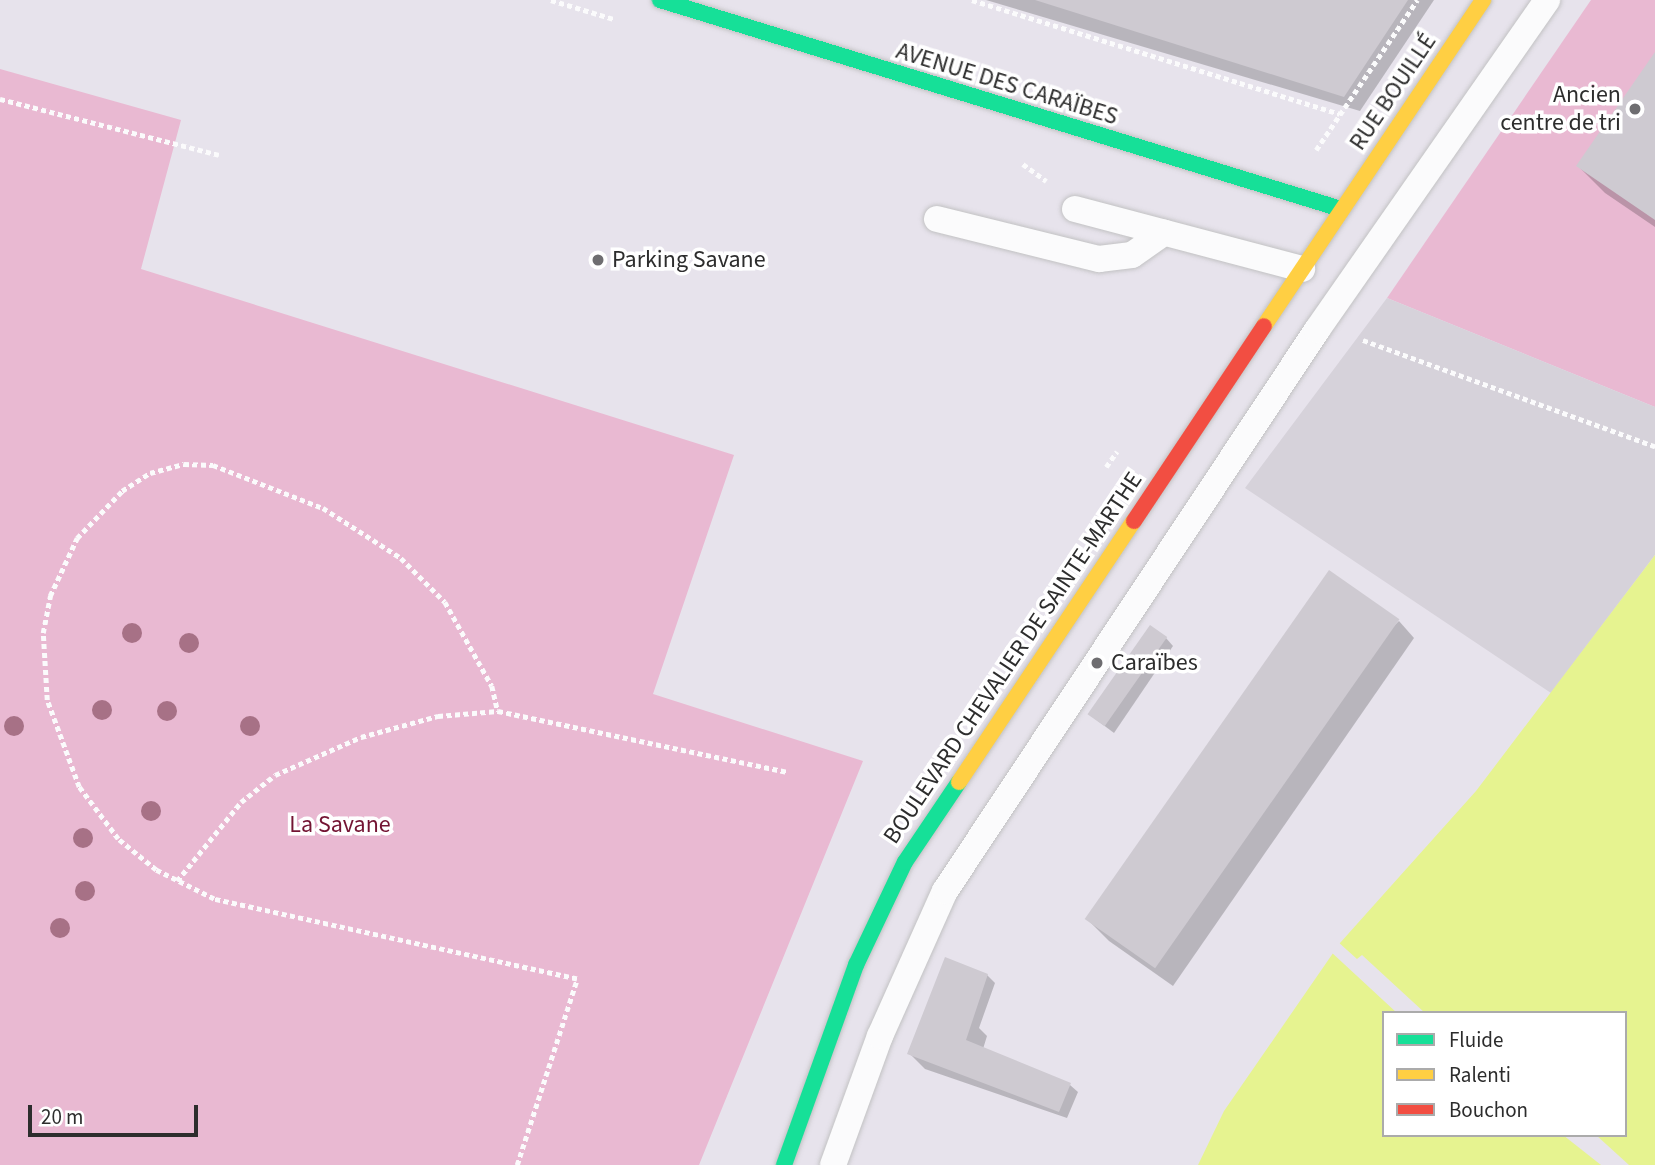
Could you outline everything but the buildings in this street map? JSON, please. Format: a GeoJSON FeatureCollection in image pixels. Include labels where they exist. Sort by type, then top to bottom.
{"type":"FeatureCollection","features":[{"type":"Feature","properties":{"kind":"main road","name":"AVENUE DES CARAÏBES"},"geometry":{"type":"LineString","coordinates":[[660,0],[1342,209]]}},
{"type":"Feature","properties":{"kind":"main road","name":"RUE BOUILLÉ"},"geometry":{"type":"LineString","coordinates":[[1342,209],[1483,0]]}},
{"type":"Feature","properties":{"kind":"main road","name":"BOULEVARD CHEVALIER DE SAINTE-MARTHE"},"geometry":{"type":"LineString","coordinates":[[784,1165],[856,964],[905,862],[1342,209]]}},
{"type":"Feature","properties":{"kind":"lane"},"geometry":{"type":"LineString","coordinates":[[833,1165],[880,1036],[945,891],[1317,330],[1547,0]]}},
{"type":"Feature","properties":{"kind":"lane"},"geometry":{"type":"LineString","coordinates":[[1075,209],[1302,269]]}},
{"type":"Feature","properties":{"kind":"lane"},"geometry":{"type":"LineString","coordinates":[[937,219],[1098,259],[1132,255],[1164,233]]}},
{"type":"Feature","properties":{"kind":"path"},"geometry":{"type":"LineString","coordinates":[[972,0],[1340,114]]}},
{"type":"Feature","properties":{"kind":"path"},"geometry":{"type":"LineString","coordinates":[[1313,154],[1417,0]]}},
{"type":"Feature","properties":{"kind":"path"},"geometry":{"type":"LineString","coordinates":[[0,99],[219,155]]}},
{"type":"Feature","properties":{"kind":"path"},"geometry":{"type":"LineString","coordinates":[[1358,339],[1655,446]]}},
{"type":"Feature","properties":{"kind":"path"},"geometry":{"type":"LineString","coordinates":[[498,711],[492,686],[445,602],[401,558],[362,529],[323,508],[214,465],[184,464],[150,473],[122,491],[77,538],[51,596],[43,666],[57,734],[79,786],[118,839],[156,870],[214,899],[304,922],[577,979],[517,1165]]}},
{"type":"Feature","properties":{"kind":"path"},"geometry":{"type":"LineString","coordinates":[[177,881],[241,802],[275,775],[361,737],[438,716],[498,711],[788,772]]}},
{"type":"Feature","properties":{"kind":"green space"},"geometry":{"type":"Polygon","coordinates":[[[1591,0],[1655,0],[1655,407],[1387,298],[1591,0]]]}},
{"type":"Feature","properties":{"kind":"green space","name":"La Savane"},"geometry":{"type":"Polygon","coordinates":[[[0,69],[181,120],[141,269],[734,455],[653,694],[863,761],[699,1165],[0,1165],[0,69]]]}},
{"type":"Feature","properties":{"kind":"shaded area"},"geometry":{"type":"Polygon","coordinates":[[[1387,298],[1655,407],[1655,555],[1551,693],[1245,488],[1387,298]]]}},
{"type":"Feature","properties":{"kind":"shaded area"},"geometry":{"type":"Polygon","coordinates":[[[1655,555],[1655,1165],[1198,1165],[1224,1111],[1340,943],[1476,791],[1655,555]]]}},
{"type":"Feature","properties":{"kind":"pier"},"geometry":{"type":"Polygon","coordinates":[[[1337,941],[1357,959],[1362,955],[1423,1011],[1395,1011],[1330,951],[1337,941]]]}},
{"type":"Feature","properties":{"kind":"pier"},"geometry":{"type":"Polygon","coordinates":[[[1566,1137],[1598,1137],[1629,1165],[1601,1165],[1566,1137]]]}},
{"type":"Feature","properties":{"kind":"traffic: fast"},"geometry":{"type":"LineString","coordinates":[[660,0],[1341,209]]}},
{"type":"Feature","properties":{"kind":"traffic: fast"},"geometry":{"type":"LineString","coordinates":[[784,1165],[856,965],[905,862],[959,782]]}},
{"type":"Feature","properties":{"kind":"traffic: slow"},"geometry":{"type":"LineString","coordinates":[[1264,326],[1483,0]]}},
{"type":"Feature","properties":{"kind":"traffic: slow"},"geometry":{"type":"LineString","coordinates":[[959,782],[1134,521]]}},
{"type":"Feature","properties":{"kind":"traffic: jam"},"geometry":{"type":"LineString","coordinates":[[1134,521],[1264,326]]}},
{"type":"Feature","properties":{"kind":"place","name":"Ancien centre de tri"},"geometry":{"type":"Point","coordinates":[1635,109]}},
{"type":"Feature","properties":{"kind":"place","name":"Parking Savane"},"geometry":{"type":"Point","coordinates":[598,260]}},
{"type":"Feature","properties":{"kind":"place","name":"Caraïbes"},"geometry":{"type":"Point","coordinates":[1097,663]}}]}
